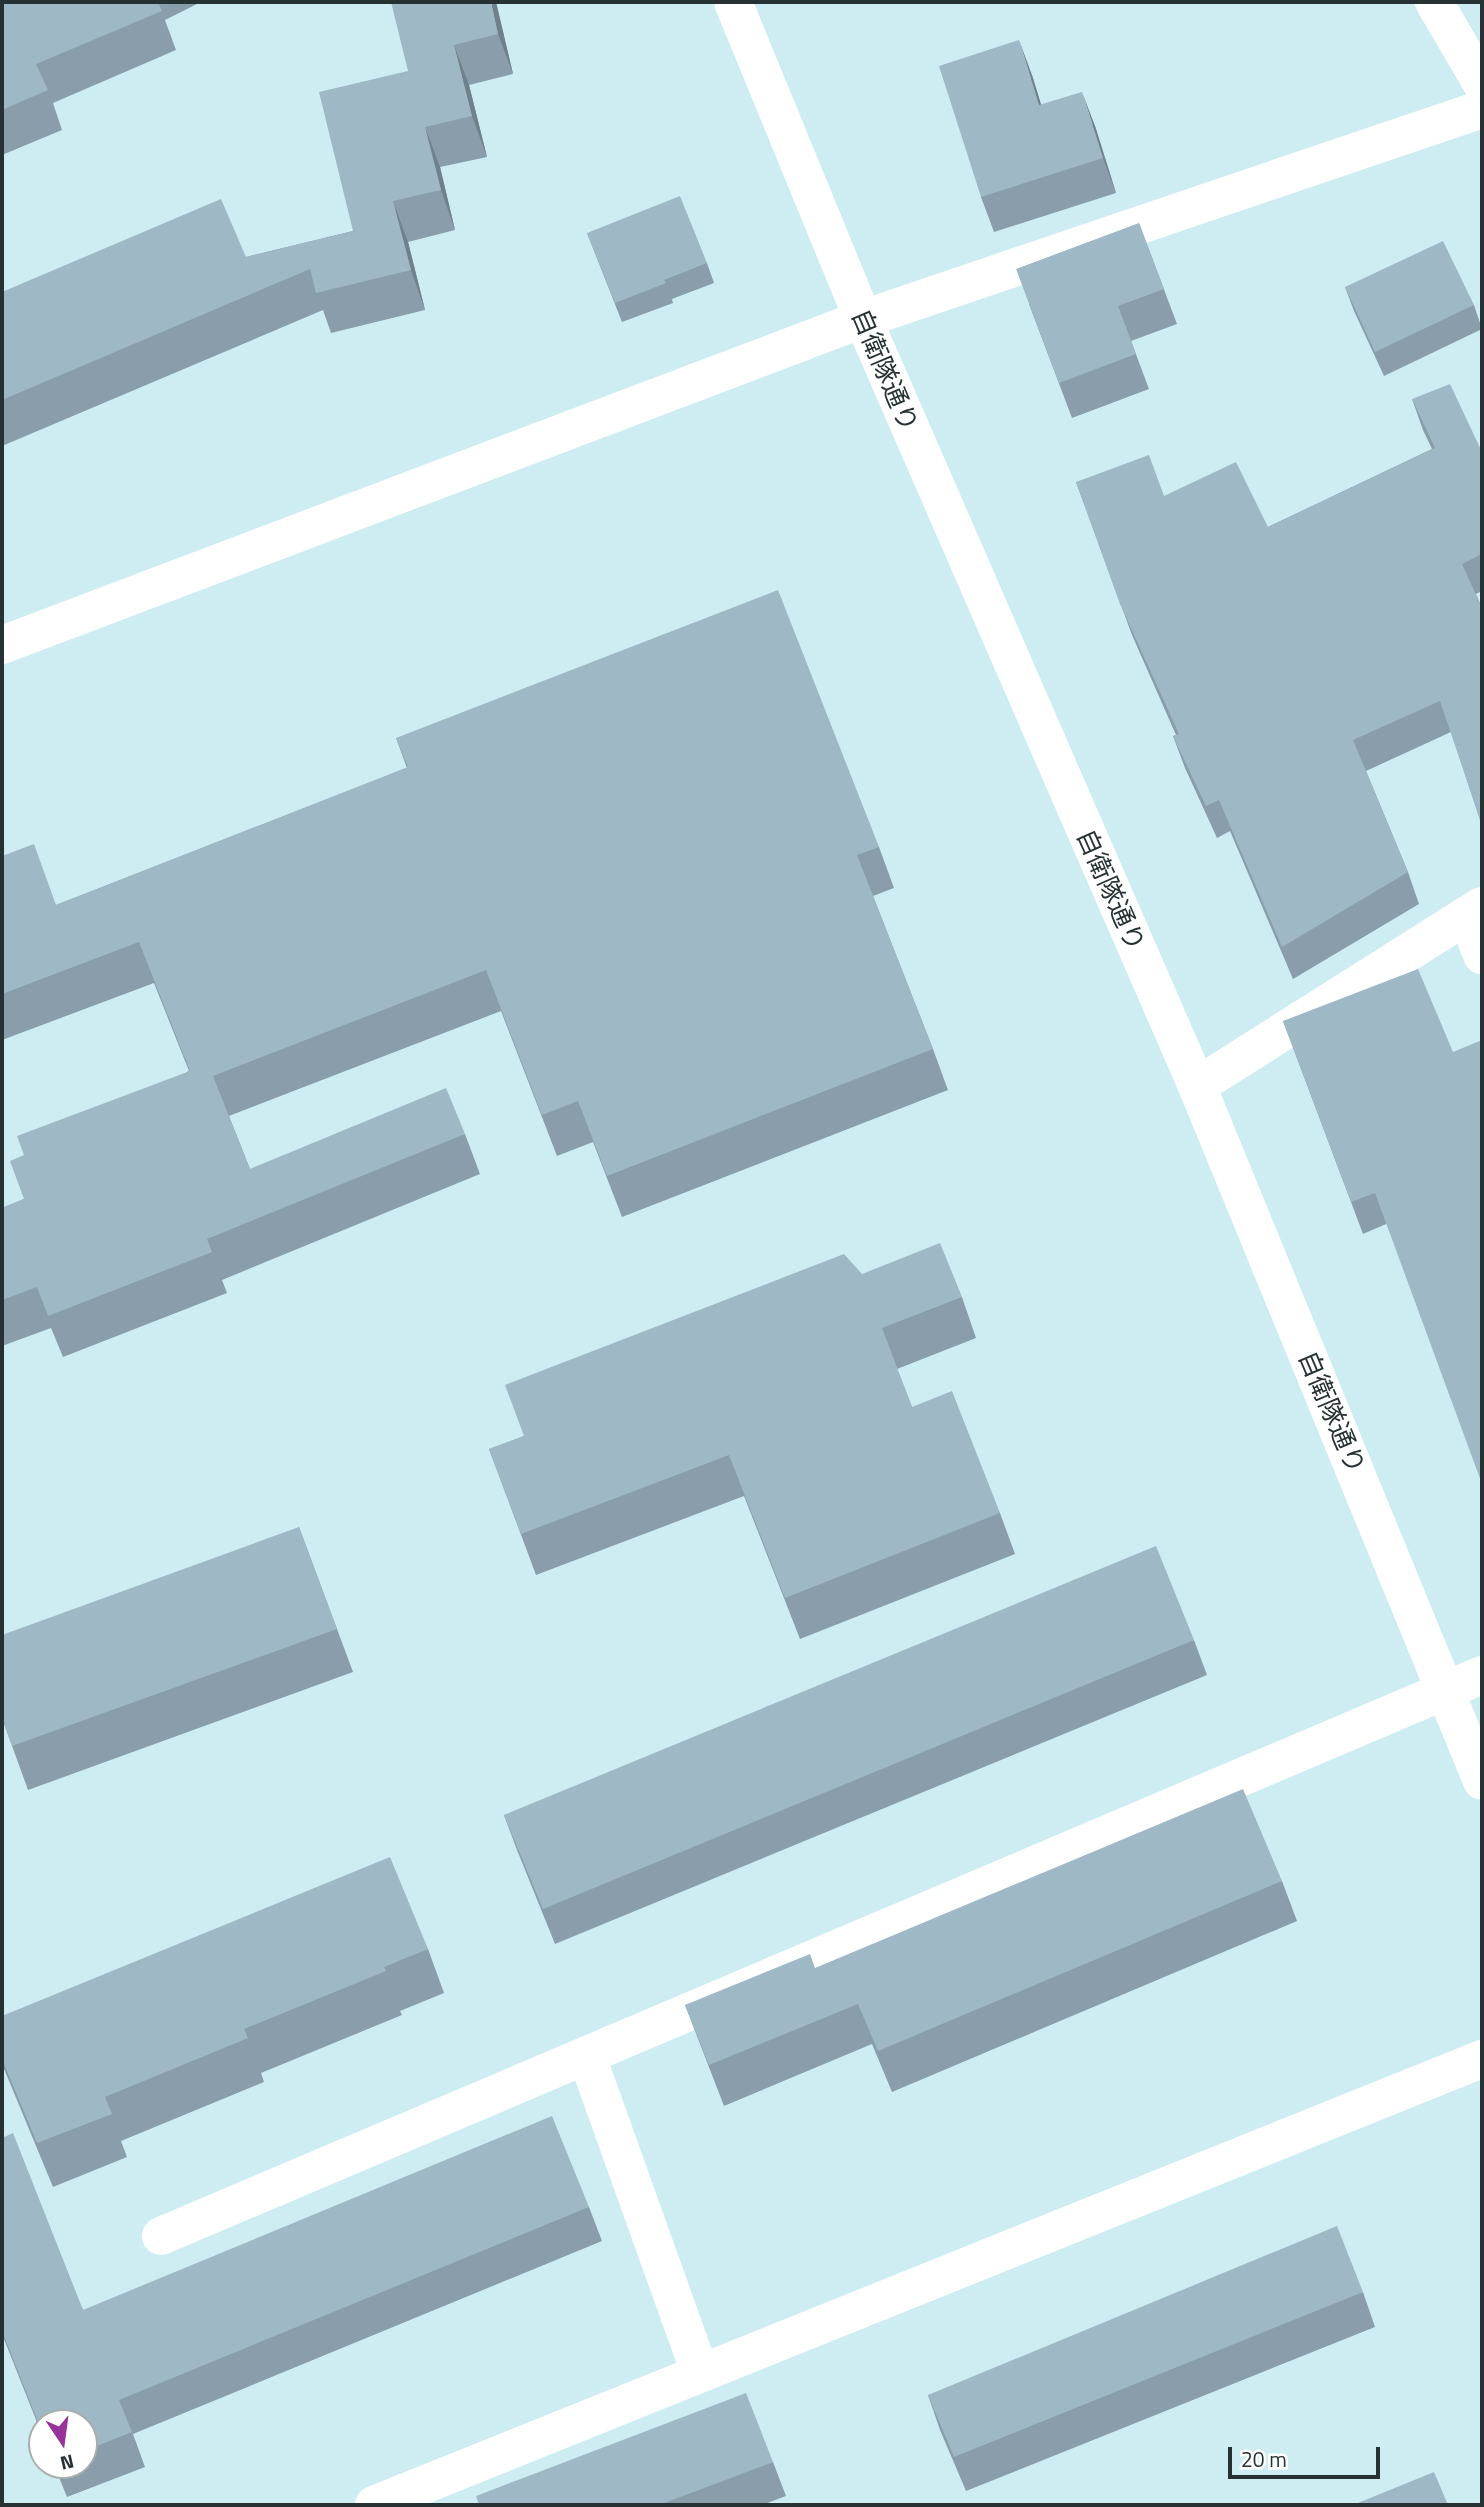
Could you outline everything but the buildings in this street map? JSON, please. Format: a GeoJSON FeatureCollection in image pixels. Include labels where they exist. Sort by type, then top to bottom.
{"type":"FeatureCollection","features":[{"type":"Feature","properties":{"kind":"street","name":"自衛隊通り"},"geometry":{"type":"LineString","coordinates":[[733,2],[863,319],[1197,1086],[1482,1781]]}},
{"type":"Feature","properties":{"kind":"street"},"geometry":{"type":"LineString","coordinates":[[1434,2],[1482,84]]}},
{"type":"Feature","properties":{"kind":"street"},"geometry":{"type":"LineString","coordinates":[[2,645],[863,319],[1482,108]]}},
{"type":"Feature","properties":{"kind":"street"},"geometry":{"type":"LineString","coordinates":[[1197,1086],[1475,910],[1482,955]]}},
{"type":"Feature","properties":{"kind":"street"},"geometry":{"type":"LineString","coordinates":[[161,2236],[1448,1693],[1482,1675]]}},
{"type":"Feature","properties":{"kind":"street"},"geometry":{"type":"LineString","coordinates":[[587,2057],[700,2372]]}},
{"type":"Feature","properties":{"kind":"street"},"geometry":{"type":"LineString","coordinates":[[374,2505],[1482,2059]]}}]}
